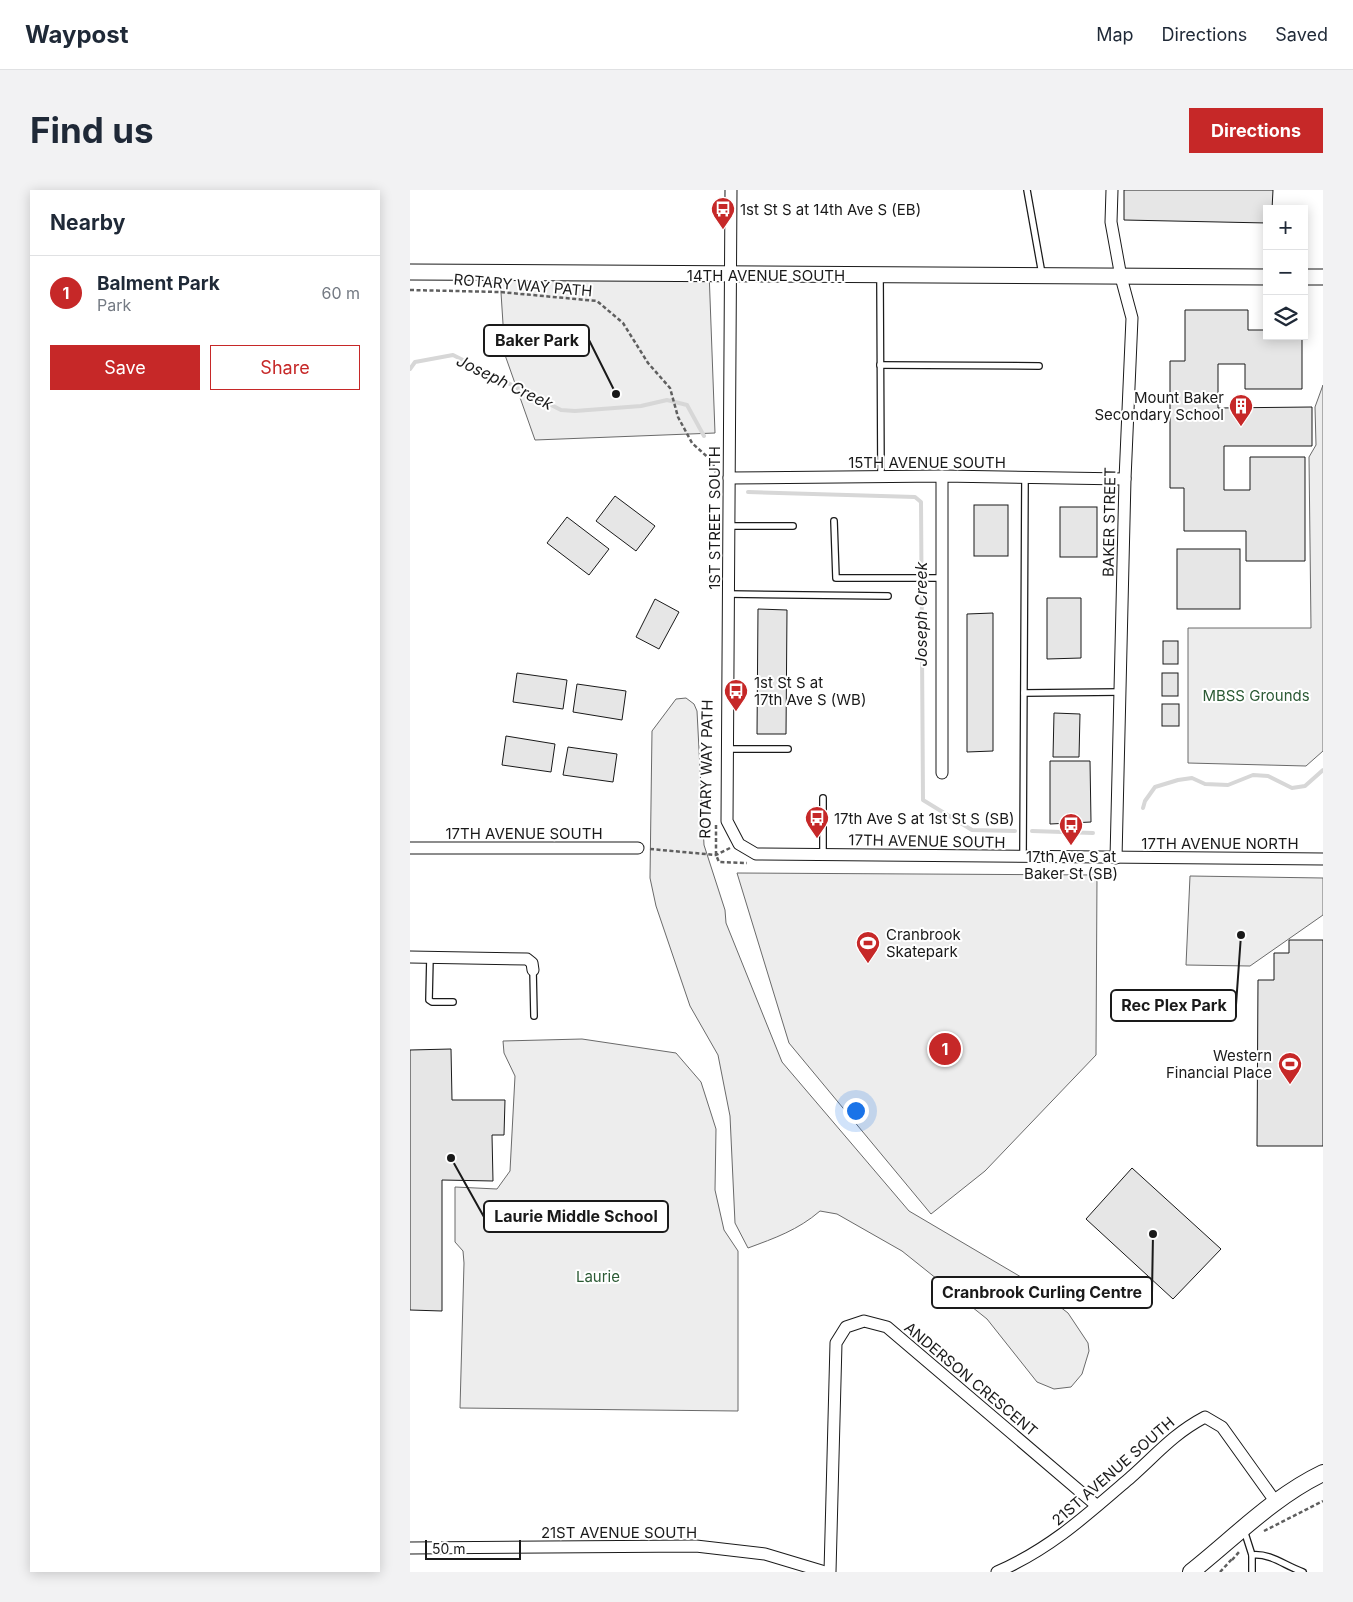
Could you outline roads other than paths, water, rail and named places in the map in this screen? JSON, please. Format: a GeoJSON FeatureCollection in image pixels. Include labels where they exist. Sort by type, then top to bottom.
{"type":"FeatureCollection","features":[{"type":"Feature","properties":{"kind":"main road"},"geometry":{"type":"LineString","coordinates":[[1191,1572],[1246,1536],[1275,1501],[1323,1473]]}},
{"type":"Feature","properties":{"kind":"street","name":"1ST STREET SOUTH"},"geometry":{"type":"LineString","coordinates":[[731,190],[727,821],[739,844]]}},
{"type":"Feature","properties":{"kind":"street","name":"BAKER STREET"},"geometry":{"type":"LineString","coordinates":[[1112,190],[1111,222],[1121,277],[1132,318],[1125,478],[1116,858]]}},
{"type":"Feature","properties":{"kind":"street","name":"14TH AVENUE SOUTH"},"geometry":{"type":"LineString","coordinates":[[410,272],[1263,277]]}},
{"type":"Feature","properties":{"kind":"street"},"geometry":{"type":"LineString","coordinates":[[1308,277],[1323,277]]}},
{"type":"Feature","properties":{"kind":"street","name":"15TH AVENUE SOUTH"},"geometry":{"type":"LineString","coordinates":[[729,478],[942,476],[1125,478]]}},
{"type":"Feature","properties":{"kind":"street"},"geometry":{"type":"LineString","coordinates":[[942,476],[942,773]]}},
{"type":"Feature","properties":{"kind":"street","name":"17TH AVENUE SOUTH"},"geometry":{"type":"LineString","coordinates":[[739,844],[756,854],[1116,858]]}},
{"type":"Feature","properties":{"kind":"street","name":"17TH AVENUE SOUTH"},"geometry":{"type":"LineString","coordinates":[[410,848],[638,848]]}},
{"type":"Feature","properties":{"kind":"street","name":"17TH AVENUE NORTH"},"geometry":{"type":"LineString","coordinates":[[1116,858],[1323,859]]}},
{"type":"Feature","properties":{"kind":"street"},"geometry":{"type":"LineString","coordinates":[[410,957],[527,959],[532,963],[533,970]]}},
{"type":"Feature","properties":{"kind":"street","name":"ANDERSON CRESCENT"},"geometry":{"type":"LineString","coordinates":[[830,1572],[836,1343],[846,1327],[864,1321],[887,1327],[1096,1506]]}},
{"type":"Feature","properties":{"kind":"street","name":"21ST AVENUE SOUTH"},"geometry":{"type":"LineString","coordinates":[[997,1572],[1025,1560],[1066,1534],[1181,1430],[1205,1417],[1222,1427],[1275,1501]]}},
{"type":"Feature","properties":{"kind":"street","name":"21ST AVENUE SOUTH"},"geometry":{"type":"LineString","coordinates":[[410,1548],[696,1546],[765,1554],[825,1572]]}},
{"type":"Feature","properties":{"kind":"lane"},"geometry":{"type":"LineString","coordinates":[[1027,190],[1042,277]]}},
{"type":"Feature","properties":{"kind":"lane"},"geometry":{"type":"LineString","coordinates":[[880,276],[881,477]]}},
{"type":"Feature","properties":{"kind":"lane"},"geometry":{"type":"LineString","coordinates":[[880,365],[1039,366]]}},
{"type":"Feature","properties":{"kind":"lane"},"geometry":{"type":"LineString","coordinates":[[1022,857],[1025,477]]}},
{"type":"Feature","properties":{"kind":"lane"},"geometry":{"type":"LineString","coordinates":[[834,521],[836,578],[942,578]]}},
{"type":"Feature","properties":{"kind":"lane"},"geometry":{"type":"LineString","coordinates":[[728,526],[793,526]]}},
{"type":"Feature","properties":{"kind":"lane"},"geometry":{"type":"LineString","coordinates":[[728,594],[888,596]]}},
{"type":"Feature","properties":{"kind":"lane"},"geometry":{"type":"LineString","coordinates":[[1024,693],[1120,692]]}},
{"type":"Feature","properties":{"kind":"lane"},"geometry":{"type":"LineString","coordinates":[[727,749],[788,749]]}},
{"type":"Feature","properties":{"kind":"lane"},"geometry":{"type":"LineString","coordinates":[[823,798],[823,855]]}},
{"type":"Feature","properties":{"kind":"lane"},"geometry":{"type":"LineString","coordinates":[[430,958],[429,1000],[432,1002],[453,1002]]}},
{"type":"Feature","properties":{"kind":"lane"},"geometry":{"type":"LineString","coordinates":[[533,970],[534,1016]]}},
{"type":"Feature","properties":{"kind":"lane"},"geometry":{"type":"LineString","coordinates":[[1246,1536],[1252,1555],[1252,1572]]}},
{"type":"Feature","properties":{"kind":"lane"},"geometry":{"type":"LineString","coordinates":[[1252,1555],[1266,1554],[1287,1566],[1303,1572]]}},
{"type":"Feature","properties":{"kind":"waterway","name":"Joseph Creek"},"geometry":{"type":"LineString","coordinates":[[410,369],[415,362],[453,355],[561,410],[575,411],[641,406],[667,400],[687,405],[704,436]]}},
{"type":"Feature","properties":{"kind":"waterway","name":"Joseph Creek"},"geometry":{"type":"LineString","coordinates":[[748,492],[915,497],[921,502],[923,800],[972,830],[1015,831]]}},
{"type":"Feature","properties":{"kind":"waterway","name":"Joseph Creek"},"geometry":{"type":"LineString","coordinates":[[1143,808],[1145,801],[1155,787],[1178,780],[1192,778],[1205,784],[1228,785],[1253,775],[1268,776],[1292,788],[1305,786],[1323,770]]}},
{"type":"Feature","properties":{"kind":"waterway","name":"Joseph Creek"},"geometry":{"type":"LineString","coordinates":[[1032,831],[1093,833]]}},
{"type":"Feature","properties":{"kind":"place","name":"1st St S at 14th Ave S (EB)"},"geometry":{"type":"Point","coordinates":[723,230]}},
{"type":"Feature","properties":{"kind":"place","name":"Baker Park"},"geometry":{"type":"Point","coordinates":[616,394]}},
{"type":"Feature","properties":{"kind":"place","name":"Mount Baker Secondary School"},"geometry":{"type":"Point","coordinates":[1241,427]}},
{"type":"Feature","properties":{"kind":"place","name":"1st St S at 17th Ave S (WB)"},"geometry":{"type":"Point","coordinates":[736,712]}},
{"type":"Feature","properties":{"kind":"place","name":"17th Ave S at 1st St S (SB)"},"geometry":{"type":"Point","coordinates":[817,839]}},
{"type":"Feature","properties":{"kind":"place","name":"17th Ave S at Baker St (SB)"},"geometry":{"type":"Point","coordinates":[1071,846]}},
{"type":"Feature","properties":{"kind":"place","name":"Rec Plex Park"},"geometry":{"type":"Point","coordinates":[1241,935]}},
{"type":"Feature","properties":{"kind":"place","name":"Cranbrook Skatepark"},"geometry":{"type":"Point","coordinates":[868,964]}},
{"type":"Feature","properties":{"kind":"place","name":"Balment Park"},"geometry":{"type":"Point","coordinates":[945,1049]}},
{"type":"Feature","properties":{"kind":"place","name":"Western Financial Place"},"geometry":{"type":"Point","coordinates":[1290,1085]}},
{"type":"Feature","properties":{"kind":"place","name":"Laurie Middle School"},"geometry":{"type":"Point","coordinates":[451,1158]}},
{"type":"Feature","properties":{"kind":"place","name":"Cranbrook Curling Centre"},"geometry":{"type":"Point","coordinates":[1153,1234]}},
{"type":"Feature","properties":{"kind":"park label","name":"MBSS Grounds"},"geometry":{"type":"Point","coordinates":[1256,695]}},
{"type":"Feature","properties":{"kind":"park label","name":"Laurie"},"geometry":{"type":"Point","coordinates":[598,1276]}}]}
